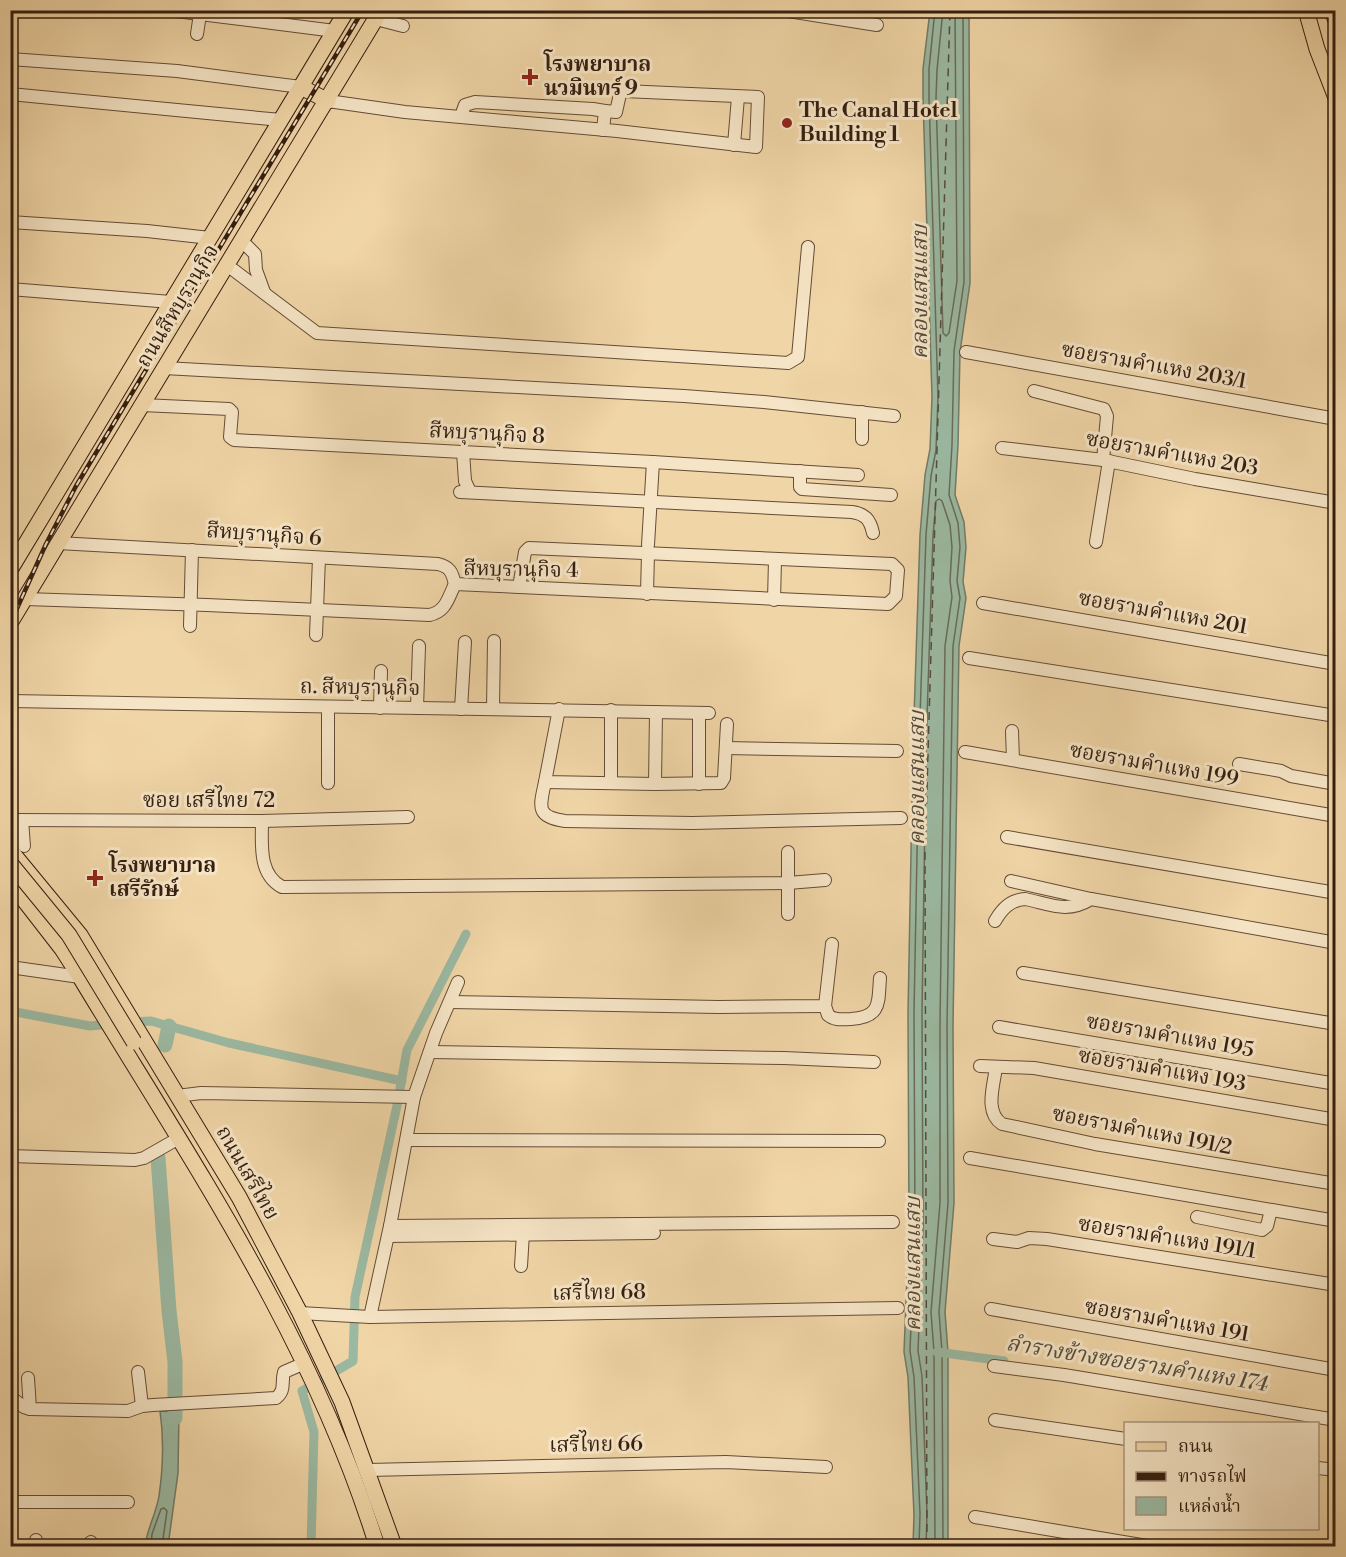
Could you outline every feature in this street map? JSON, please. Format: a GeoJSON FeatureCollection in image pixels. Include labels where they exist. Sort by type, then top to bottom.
{"type":"FeatureCollection","features":[{"type":"Feature","properties":{"kind":"main road","name":"ถนนสีหบุรานุกิจ"},"geometry":{"type":"LineString","coordinates":[[10,570],[347,10]]}},
{"type":"Feature","properties":{"kind":"main road"},"geometry":{"type":"LineString","coordinates":[[1306,10],[1335,98]]}},
{"type":"Feature","properties":{"kind":"main road"},"geometry":{"type":"LineString","coordinates":[[1332,10],[1335,21]]}},
{"type":"Feature","properties":{"kind":"main road","name":"ถนนสีหบุรานุกิจ"},"geometry":{"type":"LineString","coordinates":[[10,623],[379,15]]}},
{"type":"Feature","properties":{"kind":"main road"},"geometry":{"type":"LineString","coordinates":[[301,87],[328,101]]}},
{"type":"Feature","properties":{"kind":"main road"},"geometry":{"type":"LineString","coordinates":[[140,353],[164,368]]}},
{"type":"Feature","properties":{"kind":"main road","name":"ถนนเสรีไทย"},"geometry":{"type":"LineString","coordinates":[[17,848],[52,900],[80,934],[127,1012],[140,1043],[177,1096],[239,1197],[300,1313],[333,1383],[368,1470],[394,1546]]}},
{"type":"Feature","properties":{"kind":"main road"},"geometry":{"type":"LineString","coordinates":[[10,863],[69,935],[140,1043],[220,1184],[255,1228]]}},
{"type":"Feature","properties":{"kind":"main road","name":"ถนนเสรีไทย"},"geometry":{"type":"LineString","coordinates":[[10,882],[80,976],[252,1261],[318,1390],[377,1546]]}},
{"type":"Feature","properties":{"kind":"main road"},"geometry":{"type":"LineString","coordinates":[[34,912],[40,901],[52,900]]}},
{"type":"Feature","properties":{"kind":"street"},"geometry":{"type":"LineString","coordinates":[[169,10],[335,31]]}},
{"type":"Feature","properties":{"kind":"street"},"geometry":{"type":"LineString","coordinates":[[782,10],[877,25]]}},
{"type":"Feature","properties":{"kind":"street"},"geometry":{"type":"LineString","coordinates":[[197,34],[200,14]]}},
{"type":"Feature","properties":{"kind":"street"},"geometry":{"type":"LineString","coordinates":[[379,15],[402,26]]}},
{"type":"Feature","properties":{"kind":"street"},"geometry":{"type":"LineString","coordinates":[[10,59],[177,71],[301,87]]}},
{"type":"Feature","properties":{"kind":"street"},"geometry":{"type":"LineString","coordinates":[[328,101],[405,112],[756,147],[758,98],[624,91],[620,94],[615,112],[476,102],[465,105],[461,116]]}},
{"type":"Feature","properties":{"kind":"street"},"geometry":{"type":"LineString","coordinates":[[10,94],[281,120]]}},
{"type":"Feature","properties":{"kind":"street"},"geometry":{"type":"LineString","coordinates":[[734,145],[738,97]]}},
{"type":"Feature","properties":{"kind":"street"},"geometry":{"type":"LineString","coordinates":[[603,130],[605,111]]}},
{"type":"Feature","properties":{"kind":"street"},"geometry":{"type":"LineString","coordinates":[[10,222],[147,231],[210,238]]}},
{"type":"Feature","properties":{"kind":"street"},"geometry":{"type":"LineString","coordinates":[[242,241],[255,254],[257,276],[264,293]]}},
{"type":"Feature","properties":{"kind":"street"},"geometry":{"type":"LineString","coordinates":[[227,265],[317,333],[788,363],[798,357],[808,247]]}},
{"type":"Feature","properties":{"kind":"street"},"geometry":{"type":"LineString","coordinates":[[10,289],[171,302]]}},
{"type":"Feature","properties":{"kind":"street","name":"ซอยรามคำแหง 203/1"},"geometry":{"type":"LineString","coordinates":[[966,352],[1334,414]]}},
{"type":"Feature","properties":{"kind":"street"},"geometry":{"type":"LineString","coordinates":[[164,368],[753,401],[894,416]]}},
{"type":"Feature","properties":{"kind":"street"},"geometry":{"type":"LineString","coordinates":[[1034,392],[1104,409],[1107,416],[1106,461],[1096,542]]}},
{"type":"Feature","properties":{"kind":"street","name":"สีหบุรานุกิจ 8"},"geometry":{"type":"LineString","coordinates":[[142,405],[229,409],[232,412],[230,437],[234,440],[858,475]]}},
{"type":"Feature","properties":{"kind":"street"},"geometry":{"type":"LineString","coordinates":[[862,412],[862,438]]}},
{"type":"Feature","properties":{"kind":"street","name":"ซอยรามคำแหง 203"},"geometry":{"type":"LineString","coordinates":[[1002,448],[1106,461],[1335,503]]}},
{"type":"Feature","properties":{"kind":"street"},"geometry":{"type":"LineString","coordinates":[[463,452],[465,492],[852,512],[860,513],[868,518],[873,533]]}},
{"type":"Feature","properties":{"kind":"street"},"geometry":{"type":"LineString","coordinates":[[647,594],[653,462]]}},
{"type":"Feature","properties":{"kind":"street"},"geometry":{"type":"LineString","coordinates":[[800,471],[802,489],[891,495]]}},
{"type":"Feature","properties":{"kind":"street","name":"สีหบุรานุกิจ 6"},"geometry":{"type":"LineString","coordinates":[[58,543],[438,564],[449,568],[453,573],[455,584]]}},
{"type":"Feature","properties":{"kind":"street"},"geometry":{"type":"LineString","coordinates":[[519,587],[525,552],[529,548],[648,549],[775,560],[774,600]]}},
{"type":"Feature","properties":{"kind":"street"},"geometry":{"type":"LineString","coordinates":[[190,626],[192,550]]}},
{"type":"Feature","properties":{"kind":"street"},"geometry":{"type":"LineString","coordinates":[[316,635],[319,558]]}},
{"type":"Feature","properties":{"kind":"street","name":"สีหบุรานุกิจ 4"},"geometry":{"type":"LineString","coordinates":[[25,599],[429,615],[438,614],[446,606],[455,584],[888,604],[896,596],[898,570],[892,564],[775,560]]}},
{"type":"Feature","properties":{"kind":"street","name":"ซอยรามคำแหง 201"},"geometry":{"type":"LineString","coordinates":[[983,603],[1335,664]]}},
{"type":"Feature","properties":{"kind":"street"},"geometry":{"type":"LineString","coordinates":[[493,709],[494,641]]}},
{"type":"Feature","properties":{"kind":"street"},"geometry":{"type":"LineString","coordinates":[[461,709],[465,642]]}},
{"type":"Feature","properties":{"kind":"street"},"geometry":{"type":"LineString","coordinates":[[417,708],[419,646]]}},
{"type":"Feature","properties":{"kind":"street"},"geometry":{"type":"LineString","coordinates":[[969,658],[1335,716]]}},
{"type":"Feature","properties":{"kind":"street"},"geometry":{"type":"LineString","coordinates":[[380,708],[381,671]]}},
{"type":"Feature","properties":{"kind":"street","name":"ถ. สีหบุรานุกิจ"},"geometry":{"type":"LineString","coordinates":[[10,701],[704,713],[699,784]]}},
{"type":"Feature","properties":{"kind":"street"},"geometry":{"type":"LineString","coordinates":[[328,707],[328,783]]}},
{"type":"Feature","properties":{"kind":"street"},"geometry":{"type":"LineString","coordinates":[[559,709],[540,805],[542,812],[551,819],[693,823],[901,818]]}},
{"type":"Feature","properties":{"kind":"street"},"geometry":{"type":"LineString","coordinates":[[611,710],[611,783]]}},
{"type":"Feature","properties":{"kind":"street"},"geometry":{"type":"LineString","coordinates":[[655,784],[657,712]]}},
{"type":"Feature","properties":{"kind":"street"},"geometry":{"type":"LineString","coordinates":[[545,782],[717,783],[723,781],[727,724]]}},
{"type":"Feature","properties":{"kind":"street"},"geometry":{"type":"LineString","coordinates":[[1012,731],[1013,760]]}},
{"type":"Feature","properties":{"kind":"street"},"geometry":{"type":"LineString","coordinates":[[726,748],[897,751]]}},
{"type":"Feature","properties":{"kind":"street","name":"ซอยรามคำแหง 199"},"geometry":{"type":"LineString","coordinates":[[965,752],[1335,816]]}},
{"type":"Feature","properties":{"kind":"street"},"geometry":{"type":"LineString","coordinates":[[1239,764],[1281,771],[1291,777],[1335,784]]}},
{"type":"Feature","properties":{"kind":"street","name":"ซอย เสรีไทย 72"},"geometry":{"type":"LineString","coordinates":[[16,820],[262,821],[408,817]]}},
{"type":"Feature","properties":{"kind":"street"},"geometry":{"type":"LineString","coordinates":[[16,820],[17,848]]}},
{"type":"Feature","properties":{"kind":"street"},"geometry":{"type":"LineString","coordinates":[[262,821],[263,862],[274,883],[282,887],[788,883],[825,880]]}},
{"type":"Feature","properties":{"kind":"street"},"geometry":{"type":"LineString","coordinates":[[1007,837],[1335,894]]}},
{"type":"Feature","properties":{"kind":"street"},"geometry":{"type":"LineString","coordinates":[[788,852],[788,914]]}},
{"type":"Feature","properties":{"kind":"street"},"geometry":{"type":"LineString","coordinates":[[1011,881],[1091,899],[1335,943]]}},
{"type":"Feature","properties":{"kind":"street"},"geometry":{"type":"LineString","coordinates":[[994,921],[1006,906],[1017,899],[1070,908],[1081,906],[1091,899]]}},
{"type":"Feature","properties":{"kind":"street"},"geometry":{"type":"LineString","coordinates":[[832,944],[825,1006],[828,1015],[835,1019],[870,1016],[878,1005],[880,978]]}},
{"type":"Feature","properties":{"kind":"street"},"geometry":{"type":"LineString","coordinates":[[10,967],[80,976]]}},
{"type":"Feature","properties":{"kind":"street"},"geometry":{"type":"LineString","coordinates":[[1023,973],[1335,1024]]}},
{"type":"Feature","properties":{"kind":"street"},"geometry":{"type":"LineString","coordinates":[[369,1316],[389,1231],[414,1097],[458,982]]}},
{"type":"Feature","properties":{"kind":"street"},"geometry":{"type":"LineString","coordinates":[[450,1002],[718,1007],[825,1006]]}},
{"type":"Feature","properties":{"kind":"street","name":"ซอยรามคำแหง 195"},"geometry":{"type":"LineString","coordinates":[[999,1027],[1335,1084]]}},
{"type":"Feature","properties":{"kind":"street"},"geometry":{"type":"LineString","coordinates":[[430,1052],[874,1062]]}},
{"type":"Feature","properties":{"kind":"street","name":"ซอยรามคำแหง 193"},"geometry":{"type":"LineString","coordinates":[[980,1066],[1034,1068],[1335,1120]]}},
{"type":"Feature","properties":{"kind":"street","name":"ซอยรามคำแหง 191/2"},"geometry":{"type":"LineString","coordinates":[[996,1067],[992,1112],[1002,1124],[1095,1144],[1335,1184]]}},
{"type":"Feature","properties":{"kind":"street"},"geometry":{"type":"LineString","coordinates":[[177,1096],[201,1093],[414,1097]]}},
{"type":"Feature","properties":{"kind":"street"},"geometry":{"type":"LineString","coordinates":[[10,1156],[135,1160],[144,1158],[179,1138]]}},
{"type":"Feature","properties":{"kind":"street"},"geometry":{"type":"LineString","coordinates":[[407,1140],[879,1141]]}},
{"type":"Feature","properties":{"kind":"street"},"geometry":{"type":"LineString","coordinates":[[970,1158],[1335,1221]]}},
{"type":"Feature","properties":{"kind":"street"},"geometry":{"type":"LineString","coordinates":[[1197,1217],[1262,1230],[1268,1226],[1271,1210]]}},
{"type":"Feature","properties":{"kind":"street"},"geometry":{"type":"LineString","coordinates":[[389,1231],[893,1222]]}},
{"type":"Feature","properties":{"kind":"street"},"geometry":{"type":"LineString","coordinates":[[389,1231],[654,1233]]}},
{"type":"Feature","properties":{"kind":"street"},"geometry":{"type":"LineString","coordinates":[[521,1266],[524,1233]]}},
{"type":"Feature","properties":{"kind":"street","name":"ซอยรามคำแหง 191/1"},"geometry":{"type":"LineString","coordinates":[[993,1239],[1017,1242],[1029,1238],[1047,1239],[1335,1285]]}},
{"type":"Feature","properties":{"kind":"street","name":"เสรีไทย 68"},"geometry":{"type":"LineString","coordinates":[[300,1313],[369,1316],[898,1308]]}},
{"type":"Feature","properties":{"kind":"street","name":"ซอยรามคำแหง 191"},"geometry":{"type":"LineString","coordinates":[[992,1309],[1335,1370]]}},
{"type":"Feature","properties":{"kind":"street"},"geometry":{"type":"LineString","coordinates":[[10,1397],[30,1409],[128,1411],[148,1405],[276,1398],[284,1388],[284,1372],[306,1365]]}},
{"type":"Feature","properties":{"kind":"street"},"geometry":{"type":"LineString","coordinates":[[994,1366],[1064,1375],[1335,1420]]}},
{"type":"Feature","properties":{"kind":"street"},"geometry":{"type":"LineString","coordinates":[[138,1372],[148,1405]]}},
{"type":"Feature","properties":{"kind":"street"},"geometry":{"type":"LineString","coordinates":[[28,1378],[30,1409]]}},
{"type":"Feature","properties":{"kind":"street"},"geometry":{"type":"LineString","coordinates":[[995,1420],[1124,1439]]}},
{"type":"Feature","properties":{"kind":"street","name":"เสรีไทย 66"},"geometry":{"type":"LineString","coordinates":[[368,1470],[726,1462],[826,1467]]}},
{"type":"Feature","properties":{"kind":"street"},"geometry":{"type":"LineString","coordinates":[[1319,1468],[1335,1470]]}},
{"type":"Feature","properties":{"kind":"street"},"geometry":{"type":"LineString","coordinates":[[10,1502],[128,1502]]}},
{"type":"Feature","properties":{"kind":"street"},"geometry":{"type":"LineString","coordinates":[[975,1517],[1147,1546]]}},
{"type":"Feature","properties":{"kind":"water","name":"คลองแสนแสบ"},"geometry":{"type":"Polygon","coordinates":[[[930,11],[969,11],[970,283],[960,352],[955,495],[964,522],[966,547],[963,582],[966,598],[959,646],[953,1026],[954,1203],[945,1312],[948,1352],[948,1546],[913,1546],[914,1515],[908,1377],[904,1352],[909,1226],[908,1013],[920,535],[925,475],[930,449],[932,397],[923,69],[930,11]]]}},
{"type":"Feature","properties":{"kind":"water"},"geometry":{"type":"Polygon","coordinates":[[[160,1411],[179,1412],[178,1473],[168,1546],[145,1546],[158,1503],[160,1485],[162,1443],[160,1411]]]}},
{"type":"Feature","properties":{"kind":"waterway"},"geometry":{"type":"LineString","coordinates":[[400,1089],[407,1050],[466,934]]}},
{"type":"Feature","properties":{"kind":"waterway"},"geometry":{"type":"LineString","coordinates":[[10,1011],[90,1026],[112,1024]]}},
{"type":"Feature","properties":{"kind":"waterway"},"geometry":{"type":"LineString","coordinates":[[131,1022],[151,1021],[229,1043],[402,1081]]}},
{"type":"Feature","properties":{"kind":"waterway"},"geometry":{"type":"LineString","coordinates":[[165,1045],[169,1026]]}},
{"type":"Feature","properties":{"kind":"waterway"},"geometry":{"type":"LineString","coordinates":[[311,1546],[314,1432],[302,1391],[353,1361],[355,1297],[398,1101]]}},
{"type":"Feature","properties":{"kind":"waterway"},"geometry":{"type":"LineString","coordinates":[[158,1158],[175,1362],[175,1418]]}},
{"type":"Feature","properties":{"kind":"waterway","name":"ลำรางข้างซอยรามคำแหง 174"},"geometry":{"type":"LineString","coordinates":[[937,1352],[1004,1361]]}},
{"type":"Feature","properties":{"kind":"ferry route"},"geometry":{"type":"LineString","coordinates":[[927,1546],[925,855],[950,10]]}},
{"type":"Feature","properties":{"kind":"railway"},"geometry":{"type":"LineString","coordinates":[[10,624],[46,544],[76,486],[363,10]]}},
{"type":"Feature","properties":{"kind":"place","name":"โรงพยาบาล นวมินทร์ 9"},"geometry":{"type":"Point","coordinates":[530,77]}},
{"type":"Feature","properties":{"kind":"place","name":"The Canal Hotel Building 1"},"geometry":{"type":"Point","coordinates":[787,123]}},
{"type":"Feature","properties":{"kind":"place","name":"โรงพยาบาล เสรีรักษ์"},"geometry":{"type":"Point","coordinates":[95,878]}}]}
